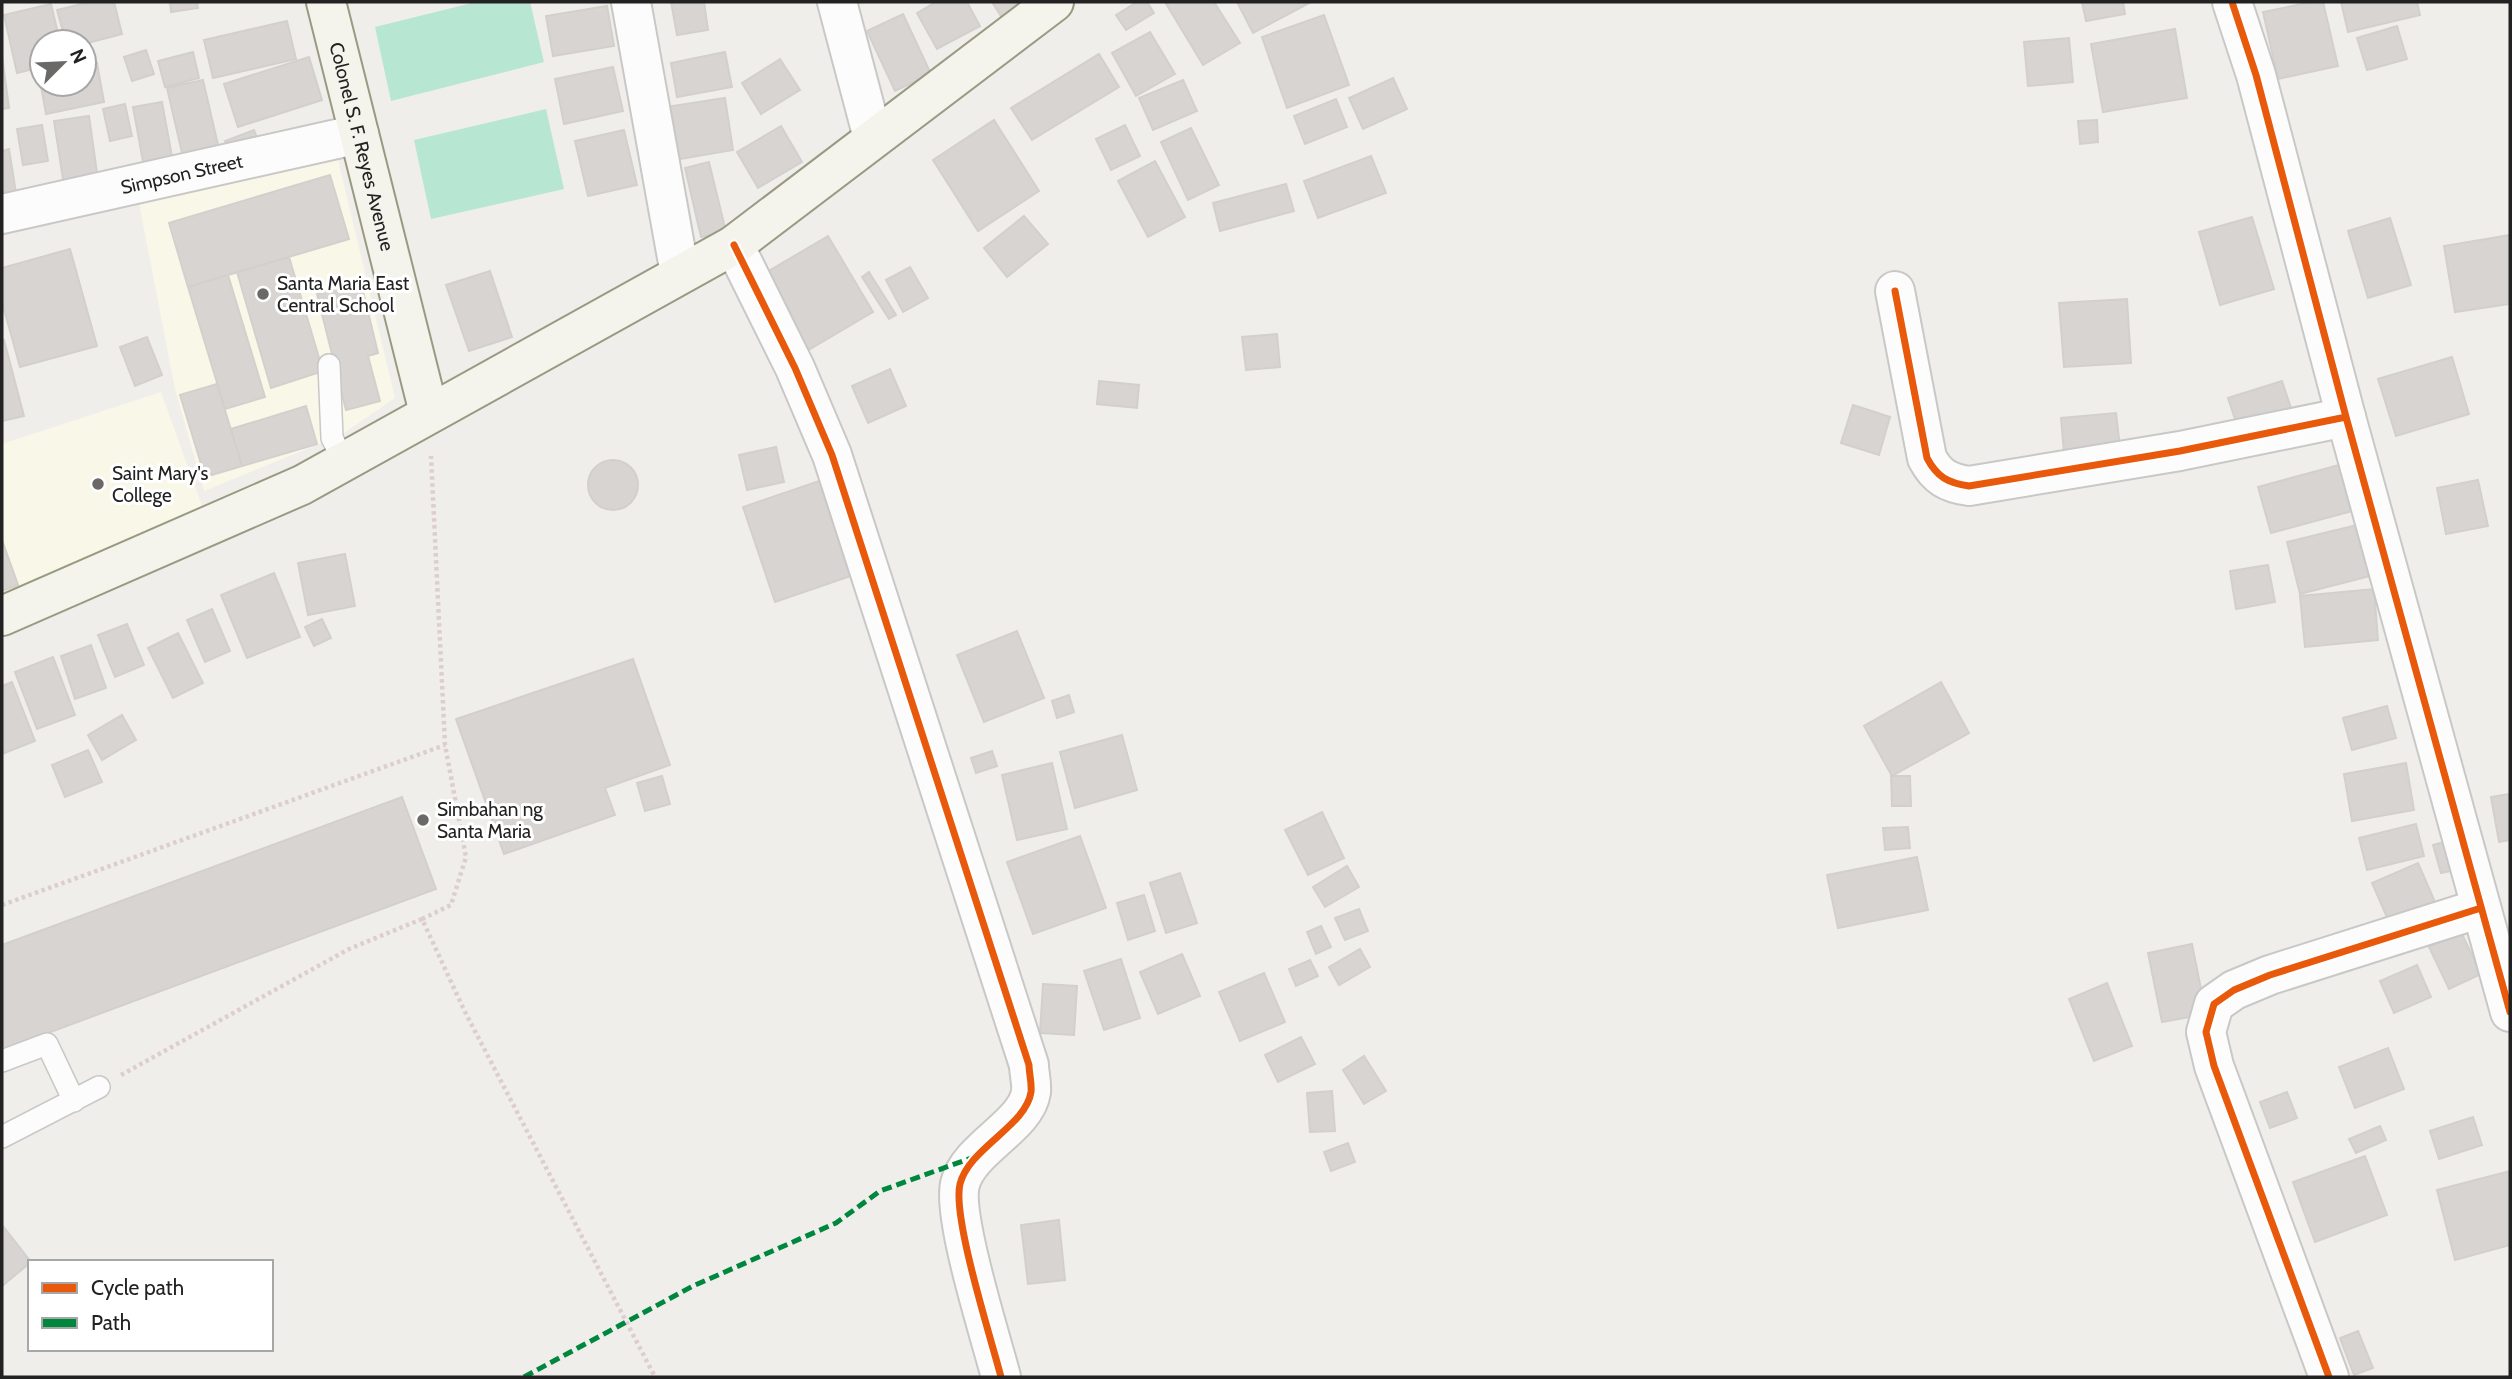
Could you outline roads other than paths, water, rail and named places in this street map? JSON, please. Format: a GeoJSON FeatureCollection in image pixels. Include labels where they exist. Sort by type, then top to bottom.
{"type":"FeatureCollection","features":[{"type":"Feature","properties":{"kind":"main road","name":"Colonel S. F. Reyes Avenue"},"geometry":{"type":"LineString","coordinates":[[326,2],[429,413]]}},
{"type":"Feature","properties":{"kind":"main road"},"geometry":{"type":"LineString","coordinates":[[2,616],[245,512],[344,462],[734,245],[1054,2]]}},
{"type":"Feature","properties":{"kind":"street"},"geometry":{"type":"LineString","coordinates":[[631,2],[681,274]]}},
{"type":"Feature","properties":{"kind":"street"},"geometry":{"type":"LineString","coordinates":[[837,2],[873,138]]}},
{"type":"Feature","properties":{"kind":"street"},"geometry":{"type":"LineString","coordinates":[[2232,2],[2256,75],[2346,416],[2510,1012]]}},
{"type":"Feature","properties":{"kind":"street","name":"Simpson Street"},"geometry":{"type":"LineString","coordinates":[[2,214],[359,134]]}},
{"type":"Feature","properties":{"kind":"street"},"geometry":{"type":"LineString","coordinates":[[734,245],[795,368],[832,455],[1029,1065],[1031,1093],[1021,1112],[978,1156],[960,1183],[959,1205],[964,1230],[1001,1377]]}},
{"type":"Feature","properties":{"kind":"street"},"geometry":{"type":"LineString","coordinates":[[1895,290],[1927,458],[1941,479],[1953,484],[1969,486],[2154,455],[2346,416]]}},
{"type":"Feature","properties":{"kind":"street"},"geometry":{"type":"LineString","coordinates":[[2329,1377],[2214,1066],[2206,1032],[2214,1004],[2234,990],[2270,975],[2481,908]]}},
{"type":"Feature","properties":{"kind":"lane"},"geometry":{"type":"LineString","coordinates":[[329,365],[332,438],[344,462]]}},
{"type":"Feature","properties":{"kind":"lane"},"geometry":{"type":"LineString","coordinates":[[2,1061],[47,1044],[74,1101]]}},
{"type":"Feature","properties":{"kind":"lane"},"geometry":{"type":"LineString","coordinates":[[2,1137],[99,1087]]}},
{"type":"Feature","properties":{"kind":"place","name":"Santa Maria East Central School"},"geometry":{"type":"Point","coordinates":[263,294]}},
{"type":"Feature","properties":{"kind":"place","name":"Saint Mary's College"},"geometry":{"type":"Point","coordinates":[98,484]}},
{"type":"Feature","properties":{"kind":"place","name":"Simbahan ng Santa Maria"},"geometry":{"type":"Point","coordinates":[423,820]}}]}
